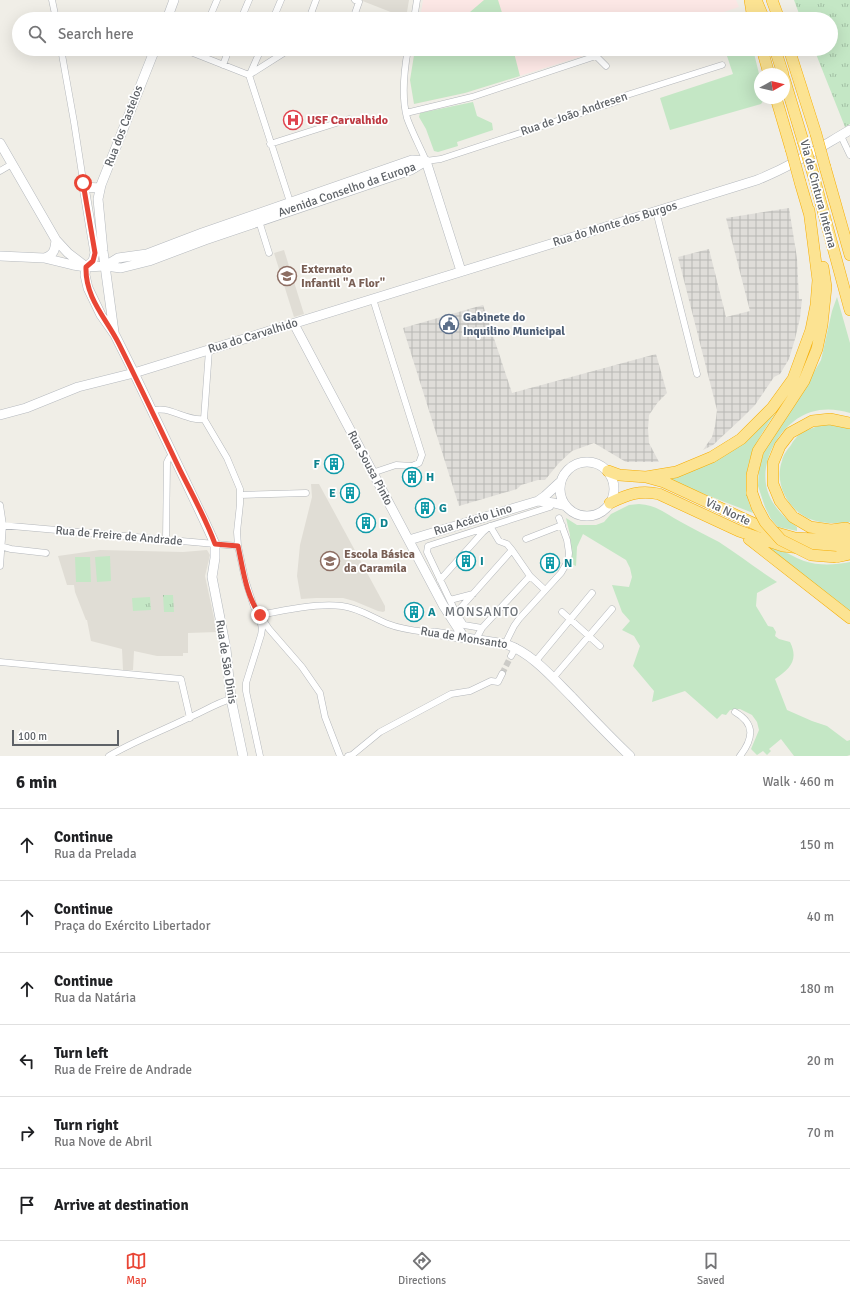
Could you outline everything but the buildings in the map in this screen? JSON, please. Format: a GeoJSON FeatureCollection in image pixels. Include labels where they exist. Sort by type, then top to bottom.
{"type":"FeatureCollection","features":[{"type":"Feature","properties":{"kind":"highway"},"geometry":{"type":"LineString","coordinates":[[750,0],[752,12]]}},
{"type":"Feature","properties":{"kind":"highway"},"geometry":{"type":"LineString","coordinates":[[756,0],[761,12]]}},
{"type":"Feature","properties":{"kind":"highway"},"geometry":{"type":"LineString","coordinates":[[772,0],[776,12]]}},
{"type":"Feature","properties":{"kind":"highway"},"geometry":{"type":"LineString","coordinates":[[764,56],[767,68]]}},
{"type":"Feature","properties":{"kind":"highway"},"geometry":{"type":"LineString","coordinates":[[777,56],[781,68]]}},
{"type":"Feature","properties":{"kind":"highway","name":"Via de Cintura Interna"},"geometry":{"type":"LineString","coordinates":[[791,56],[816,134],[849,249]]}},
{"type":"Feature","properties":{"kind":"highway","name":"Via de Cintura Interna"},"geometry":{"type":"LineString","coordinates":[[790,98],[813,174],[850,310]]}},
{"type":"Feature","properties":{"kind":"highway"},"geometry":{"type":"LineString","coordinates":[[778,104],[818,244],[826,287],[822,325],[817,349],[804,380],[758,451],[752,475],[752,493],[765,522],[781,540],[811,555],[836,557],[850,554]]}},
{"type":"Feature","properties":{"kind":"highway"},"geometry":{"type":"LineString","coordinates":[[646,477],[676,472],[712,457],[741,439],[772,408],[793,379],[811,330],[816,305],[818,280],[808,210]]}},
{"type":"Feature","properties":{"kind":"highway"},"geometry":{"type":"LineString","coordinates":[[850,423],[830,418],[812,421],[790,433],[780,446],[772,463],[773,484],[780,501],[793,517],[810,527],[831,530],[850,528]]}},
{"type":"Feature","properties":{"kind":"highway","name":"Via Norte"},"geometry":{"type":"LineString","coordinates":[[608,471],[618,475],[646,477],[664,482],[770,531],[795,538],[833,538],[850,533]]}},
{"type":"Feature","properties":{"kind":"highway","name":"Via Norte"},"geometry":{"type":"LineString","coordinates":[[610,503],[624,496],[647,491],[659,494],[739,531],[783,546],[809,549],[850,544]]}},
{"type":"Feature","properties":{"kind":"highway"},"geometry":{"type":"LineString","coordinates":[[739,531],[850,618]]}},
{"type":"Feature","properties":{"kind":"main road"},"geometry":{"type":"LineString","coordinates":[[170,12],[174,0]]}},
{"type":"Feature","properties":{"kind":"main road","name":"Rua dos Castelos"},"geometry":{"type":"LineString","coordinates":[[115,335],[105,266],[98,199],[100,188],[152,56]]}},
{"type":"Feature","properties":{"kind":"main road","name":"Rua do Monte dos Burgos"},"geometry":{"type":"LineString","coordinates":[[373,299],[757,180],[782,170],[810,155],[850,130]]}},
{"type":"Feature","properties":{"kind":"main road"},"geometry":{"type":"LineString","coordinates":[[0,143],[56,240],[68,253],[86,267]]}},
{"type":"Feature","properties":{"kind":"main road","name":"Avenida Conselho da Europa"},"geometry":{"type":"LineString","coordinates":[[105,266],[118,258],[147,254],[202,233],[291,206],[412,160],[426,161]]}},
{"type":"Feature","properties":{"kind":"main road"},"geometry":{"type":"LineString","coordinates":[[426,161],[461,271]]}},
{"type":"Feature","properties":{"kind":"main road"},"geometry":{"type":"LineString","coordinates":[[100,188],[84,187],[95,253],[93,261],[86,267],[88,288],[101,315],[115,335],[134,373],[215,544]]}},
{"type":"Feature","properties":{"kind":"main road"},"geometry":{"type":"LineString","coordinates":[[86,198],[93,196],[98,199]]}},
{"type":"Feature","properties":{"kind":"main road","name":"Avenida Conselho da Europa"},"geometry":{"type":"LineString","coordinates":[[105,266],[121,268],[149,261],[259,221],[291,206]]}},
{"type":"Feature","properties":{"kind":"main road"},"geometry":{"type":"LineString","coordinates":[[44,258],[53,255],[55,252],[56,240]]}},
{"type":"Feature","properties":{"kind":"main road"},"geometry":{"type":"LineString","coordinates":[[0,256],[44,258],[86,267],[105,266]]}},
{"type":"Feature","properties":{"kind":"main road","name":"Rua do Carvalhido"},"geometry":{"type":"LineString","coordinates":[[0,415],[26,408],[78,387],[134,373],[373,299]]}},
{"type":"Feature","properties":{"kind":"main road","name":"Rua Sousa Pinto"},"geometry":{"type":"LineString","coordinates":[[294,324],[372,473],[452,613],[463,636]]}},
{"type":"Feature","properties":{"kind":"main road"},"geometry":{"type":"LineString","coordinates":[[584,461],[601,465],[608,471],[612,478],[614,495],[605,510],[598,514],[580,516],[572,512],[566,506],[559,493],[559,483],[567,469],[584,461]]}},
{"type":"Feature","properties":{"kind":"main road","name":"Rua Acácio Lino"},"geometry":{"type":"LineString","coordinates":[[409,540],[538,501],[559,483]]}},
{"type":"Feature","properties":{"kind":"main road","name":"Rua Acácio Lino"},"geometry":{"type":"LineString","coordinates":[[538,501],[566,506]]}},
{"type":"Feature","properties":{"kind":"main road","name":"Rua de São Dinis"},"geometry":{"type":"LineString","coordinates":[[215,544],[215,558],[212,577],[226,649],[231,699],[243,756]]}},
{"type":"Feature","properties":{"kind":"main road"},"geometry":{"type":"LineString","coordinates":[[434,632],[443,629],[448,624],[448,620],[452,613]]}},
{"type":"Feature","properties":{"kind":"main road","name":"Rua de Monsanto"},"geometry":{"type":"LineString","coordinates":[[434,632],[463,636],[516,647],[553,678],[629,755]]}},
{"type":"Feature","properties":{"kind":"street"},"geometry":{"type":"LineString","coordinates":[[52,0],[55,12]]}},
{"type":"Feature","properties":{"kind":"street"},"geometry":{"type":"LineString","coordinates":[[212,12],[217,0]]}},
{"type":"Feature","properties":{"kind":"street"},"geometry":{"type":"LineString","coordinates":[[244,12],[249,0]]}},
{"type":"Feature","properties":{"kind":"street"},"geometry":{"type":"LineString","coordinates":[[276,12],[281,0]]}},
{"type":"Feature","properties":{"kind":"street"},"geometry":{"type":"LineString","coordinates":[[312,12],[316,0]]}},
{"type":"Feature","properties":{"kind":"street"},"geometry":{"type":"LineString","coordinates":[[355,0],[360,2],[356,12]]}},
{"type":"Feature","properties":{"kind":"street"},"geometry":{"type":"LineString","coordinates":[[415,12],[417,0]]}},
{"type":"Feature","properties":{"kind":"street"},"geometry":{"type":"LineString","coordinates":[[62,56],[84,187]]}},
{"type":"Feature","properties":{"kind":"street"},"geometry":{"type":"LineString","coordinates":[[206,56],[223,65],[249,75]]}},
{"type":"Feature","properties":{"kind":"street"},"geometry":{"type":"LineString","coordinates":[[223,65],[226,56]]}},
{"type":"Feature","properties":{"kind":"street"},"geometry":{"type":"LineString","coordinates":[[258,56],[249,75],[291,206]]}},
{"type":"Feature","properties":{"kind":"street"},"geometry":{"type":"LineString","coordinates":[[249,75],[279,56]]}},
{"type":"Feature","properties":{"kind":"street"},"geometry":{"type":"LineString","coordinates":[[407,56],[404,78],[404,102],[408,119],[426,161]]}},
{"type":"Feature","properties":{"kind":"street"},"geometry":{"type":"LineString","coordinates":[[406,112],[472,97],[596,56],[606,66]]}},
{"type":"Feature","properties":{"kind":"street","name":"Rua de João Andresen"},"geometry":{"type":"LineString","coordinates":[[426,161],[438,160],[611,104],[627,95],[722,65]]}},
{"type":"Feature","properties":{"kind":"street"},"geometry":{"type":"LineString","coordinates":[[270,144],[349,119]]}},
{"type":"Feature","properties":{"kind":"street"},"geometry":{"type":"LineString","coordinates":[[841,136],[850,155]]}},
{"type":"Feature","properties":{"kind":"street"},"geometry":{"type":"LineString","coordinates":[[0,171],[12,164]]}},
{"type":"Feature","properties":{"kind":"street"},"geometry":{"type":"LineString","coordinates":[[656,212],[697,374]]}},
{"type":"Feature","properties":{"kind":"street"},"geometry":{"type":"LineString","coordinates":[[259,221],[269,254]]}},
{"type":"Feature","properties":{"kind":"street"},"geometry":{"type":"LineString","coordinates":[[372,473],[396,465],[412,466],[419,463],[422,455],[373,299]]}},
{"type":"Feature","properties":{"kind":"street"},"geometry":{"type":"LineString","coordinates":[[209,350],[204,419],[227,458],[240,489],[237,532],[238,546],[245,579],[254,607],[269,629],[302,667],[320,694],[325,717],[340,756]]}},
{"type":"Feature","properties":{"kind":"street"},"geometry":{"type":"LineString","coordinates":[[152,411],[160,409],[194,420],[204,419]]}},
{"type":"Feature","properties":{"kind":"street"},"geometry":{"type":"LineString","coordinates":[[166,540],[167,462],[169,458],[173,456]]}},
{"type":"Feature","properties":{"kind":"street"},"geometry":{"type":"LineString","coordinates":[[240,495],[306,493]]}},
{"type":"Feature","properties":{"kind":"street"},"geometry":{"type":"LineString","coordinates":[[0,505],[0,566]]}},
{"type":"Feature","properties":{"kind":"street"},"geometry":{"type":"LineString","coordinates":[[482,628],[464,625],[452,613],[450,600],[427,552],[428,546],[550,507]]}},
{"type":"Feature","properties":{"kind":"street"},"geometry":{"type":"LineString","coordinates":[[505,644],[514,626],[561,573],[568,561],[569,553],[567,540],[559,518]]}},
{"type":"Feature","properties":{"kind":"street","name":"Rua de Freire de Andrade"},"geometry":{"type":"LineString","coordinates":[[1,525],[238,546]]}},
{"type":"Feature","properties":{"kind":"street"},"geometry":{"type":"LineString","coordinates":[[526,538],[562,525]]}},
{"type":"Feature","properties":{"kind":"street"},"geometry":{"type":"LineString","coordinates":[[490,526],[499,541],[507,544],[530,576],[545,590]]}},
{"type":"Feature","properties":{"kind":"street"},"geometry":{"type":"LineString","coordinates":[[440,580],[490,526]]}},
{"type":"Feature","properties":{"kind":"street"},"geometry":{"type":"LineString","coordinates":[[1,546],[29,552],[46,553]]}},
{"type":"Feature","properties":{"kind":"street"},"geometry":{"type":"LineString","coordinates":[[452,613],[473,594],[512,550]]}},
{"type":"Feature","properties":{"kind":"street"},"geometry":{"type":"LineString","coordinates":[[476,639],[482,628],[530,576]]}},
{"type":"Feature","properties":{"kind":"street"},"geometry":{"type":"LineString","coordinates":[[535,662],[592,593]]}},
{"type":"Feature","properties":{"kind":"street"},"geometry":{"type":"LineString","coordinates":[[450,600],[473,594]]}},
{"type":"Feature","properties":{"kind":"street","name":"Rua de Monsanto"},"geometry":{"type":"LineString","coordinates":[[260,615],[317,606],[343,606],[402,628],[434,632]]}},
{"type":"Feature","properties":{"kind":"street"},"geometry":{"type":"LineString","coordinates":[[553,678],[612,609]]}},
{"type":"Feature","properties":{"kind":"street"},"geometry":{"type":"LineString","coordinates":[[562,612],[600,646]]}},
{"type":"Feature","properties":{"kind":"street","name":"Rua de São Dinis"},"geometry":{"type":"LineString","coordinates":[[260,615],[262,630],[261,635],[246,683],[246,691],[260,756]]}},
{"type":"Feature","properties":{"kind":"street"},"geometry":{"type":"LineString","coordinates":[[511,656],[516,647]]}},
{"type":"Feature","properties":{"kind":"street"},"geometry":{"type":"LineString","coordinates":[[0,662],[181,679],[190,718]]}},
{"type":"Feature","properties":{"kind":"street"},"geometry":{"type":"LineString","coordinates":[[348,756],[352,755],[380,732],[452,694],[470,691],[490,682],[498,682],[502,674]]}},
{"type":"Feature","properties":{"kind":"street"},"geometry":{"type":"LineString","coordinates":[[109,756],[221,702],[231,699]]}},
{"type":"Feature","properties":{"kind":"street"},"geometry":{"type":"LineString","coordinates":[[735,712],[741,715],[748,724],[750,733],[750,739],[740,756]]}},
{"type":"Feature","properties":{"kind":"shaded area"},"geometry":{"type":"Polygon","coordinates":[[[360,0],[409,0],[407,12],[391,12],[360,0]]]}},
{"type":"Feature","properties":{"kind":"shaded area"},"geometry":{"type":"Polygon","coordinates":[[[423,0],[736,0],[739,7],[724,12],[421,12],[423,0]]]}},
{"type":"Feature","properties":{"kind":"shaded area"},"geometry":{"type":"Polygon","coordinates":[[[414,56],[583,56],[465,93],[414,104],[410,80],[414,56]]]}},
{"type":"Feature","properties":{"kind":"shaded area"},"geometry":{"type":"Polygon","coordinates":[[[789,208],[797,258],[799,299],[802,299],[800,318],[789,359],[780,374],[774,377],[755,405],[713,445],[703,450],[712,437],[717,410],[678,257],[709,249],[726,317],[750,311],[726,218],[789,208]]]}},
{"type":"Feature","properties":{"kind":"shaded area","name":"Externato Infantil \"A Flor\""},"geometry":{"type":"Polygon","coordinates":[[[284,250],[304,314],[294,317],[274,253],[284,250]]]}},
{"type":"Feature","properties":{"kind":"shaded area"},"geometry":{"type":"Polygon","coordinates":[[[483,305],[512,393],[656,354],[667,393],[658,402],[649,415],[648,429],[649,443],[659,462],[626,462],[594,443],[572,451],[559,463],[545,480],[538,480],[521,485],[517,489],[459,506],[403,328],[483,305]]]}},
{"type":"Feature","properties":{"kind":"shaded area","name":"Escola Básica da Caramila"},"geometry":{"type":"Polygon","coordinates":[[[311,484],[319,484],[385,606],[385,611],[378,611],[343,598],[301,599],[297,576],[300,545],[312,497],[311,484]]]}},
{"type":"Feature","properties":{"kind":"shaded area"},"geometry":{"type":"Polygon","coordinates":[[[100,550],[183,552],[207,550],[210,555],[205,576],[217,632],[188,633],[188,653],[183,653],[183,656],[157,656],[134,651],[133,670],[123,670],[122,649],[91,641],[87,620],[75,592],[74,585],[67,585],[58,556],[100,550]]]}},
{"type":"Feature","properties":{"kind":"green space"},"geometry":{"type":"Polygon","coordinates":[[[484,0],[498,0],[502,12],[470,12],[484,0]]]}},
{"type":"Feature","properties":{"kind":"green space"},"geometry":{"type":"Polygon","coordinates":[[[794,0],[850,0],[850,124],[845,127],[817,56],[838,56],[838,12],[798,12],[794,0]]]}},
{"type":"Feature","properties":{"kind":"green space"},"geometry":{"type":"Polygon","coordinates":[[[414,56],[515,56],[520,76],[465,93],[414,104],[410,80],[414,56]]]}},
{"type":"Feature","properties":{"kind":"green space"},"geometry":{"type":"Polygon","coordinates":[[[727,56],[755,56],[758,68],[754,68],[754,104],[761,104],[670,130],[660,98],[733,74],[727,56]]]}},
{"type":"Feature","properties":{"kind":"green space"},"geometry":{"type":"Polygon","coordinates":[[[473,102],[477,116],[492,123],[493,130],[457,142],[458,146],[438,152],[434,151],[426,129],[419,117],[420,113],[473,102]]]}},
{"type":"Feature","properties":{"kind":"green space"},"geometry":{"type":"Polygon","coordinates":[[[837,297],[850,343],[850,413],[830,410],[811,412],[800,417],[781,434],[768,458],[766,483],[769,495],[774,505],[797,527],[797,531],[778,527],[771,519],[765,507],[758,486],[759,467],[764,452],[773,436],[791,411],[821,360],[832,311],[837,297]]]}},
{"type":"Feature","properties":{"kind":"green space"},"geometry":{"type":"Polygon","coordinates":[[[791,390],[758,441],[752,454],[746,483],[748,501],[753,513],[663,478],[699,467],[791,390]]]}},
{"type":"Feature","properties":{"kind":"green space"},"geometry":{"type":"Polygon","coordinates":[[[824,424],[834,424],[850,429],[850,522],[824,523],[807,518],[792,506],[782,489],[780,471],[785,453],[801,433],[824,424]]]}},
{"type":"Feature","properties":{"kind":"green space"},"geometry":{"type":"Polygon","coordinates":[[[639,504],[651,506],[661,510],[719,542],[777,582],[757,593],[756,606],[768,626],[773,627],[776,632],[775,636],[779,639],[790,642],[793,648],[794,654],[792,664],[785,672],[775,679],[787,710],[827,726],[847,741],[850,740],[850,755],[794,756],[781,739],[769,749],[771,751],[767,755],[763,751],[757,755],[751,749],[759,730],[757,722],[752,715],[740,709],[730,710],[726,715],[722,714],[717,719],[685,691],[652,702],[654,691],[633,666],[640,646],[634,636],[622,630],[630,621],[622,612],[612,585],[629,587],[632,577],[630,568],[626,560],[583,534],[577,547],[576,566],[571,564],[570,535],[566,518],[577,525],[596,525],[604,522],[611,514],[629,505],[639,504]]]}},
{"type":"Feature","properties":{"kind":"green space"},"geometry":{"type":"Polygon","coordinates":[[[763,545],[776,548],[801,560],[815,564],[839,564],[850,562],[850,612],[763,545]]]}},
{"type":"Feature","properties":{"kind":"green space"},"geometry":{"type":"Polygon","coordinates":[[[110,556],[111,581],[97,582],[95,557],[110,556]]]}},
{"type":"Feature","properties":{"kind":"green space"},"geometry":{"type":"Polygon","coordinates":[[[75,557],[90,557],[91,582],[76,582],[75,557]]]}},
{"type":"Feature","properties":{"kind":"green space"},"geometry":{"type":"Polygon","coordinates":[[[163,595],[173,595],[174,612],[164,612],[163,595]]]}},
{"type":"Feature","properties":{"kind":"green space"},"geometry":{"type":"Polygon","coordinates":[[[150,597],[151,610],[133,611],[132,598],[150,597]]]}},
{"type":"Feature","properties":{"kind":"tunnel"},"geometry":{"type":"LineString","coordinates":[[502,674],[511,656]]}},
{"type":"Feature","properties":{"kind":"place","name":"USF Carvalhido"},"geometry":{"type":"Point","coordinates":[293,120]}},
{"type":"Feature","properties":{"kind":"place","name":"Externato Infantil \"A Flor\""},"geometry":{"type":"Point","coordinates":[287,276]}},
{"type":"Feature","properties":{"kind":"place","name":"Gabinete do Inquilino Municipal"},"geometry":{"type":"Point","coordinates":[449,324]}},
{"type":"Feature","properties":{"kind":"place","name":"F"},"geometry":{"type":"Point","coordinates":[334,464]}},
{"type":"Feature","properties":{"kind":"place","name":"H"},"geometry":{"type":"Point","coordinates":[412,477]}},
{"type":"Feature","properties":{"kind":"place","name":"E"},"geometry":{"type":"Point","coordinates":[350,493]}},
{"type":"Feature","properties":{"kind":"place","name":"G"},"geometry":{"type":"Point","coordinates":[425,508]}},
{"type":"Feature","properties":{"kind":"place","name":"D"},"geometry":{"type":"Point","coordinates":[366,523]}},
{"type":"Feature","properties":{"kind":"place","name":"Escola Básica da Caramila"},"geometry":{"type":"Point","coordinates":[330,561]}},
{"type":"Feature","properties":{"kind":"place","name":"I"},"geometry":{"type":"Point","coordinates":[466,561]}},
{"type":"Feature","properties":{"kind":"place","name":"N"},"geometry":{"type":"Point","coordinates":[550,563]}},
{"type":"Feature","properties":{"kind":"place","name":"A"},"geometry":{"type":"Point","coordinates":[414,612]}},
{"type":"Feature","properties":{"kind":"district","name":"MONSANTO"},"geometry":{"type":"Point","coordinates":[482,612]}},
{"type":"Feature","properties":{"kind":"route"},"geometry":{"type":"LineString","coordinates":[[83,183],[95,253],[93,261],[86,267],[88,288],[101,315],[115,335],[134,373],[215,544],[238,546],[245,579],[254,607],[260,615]]}}]}
